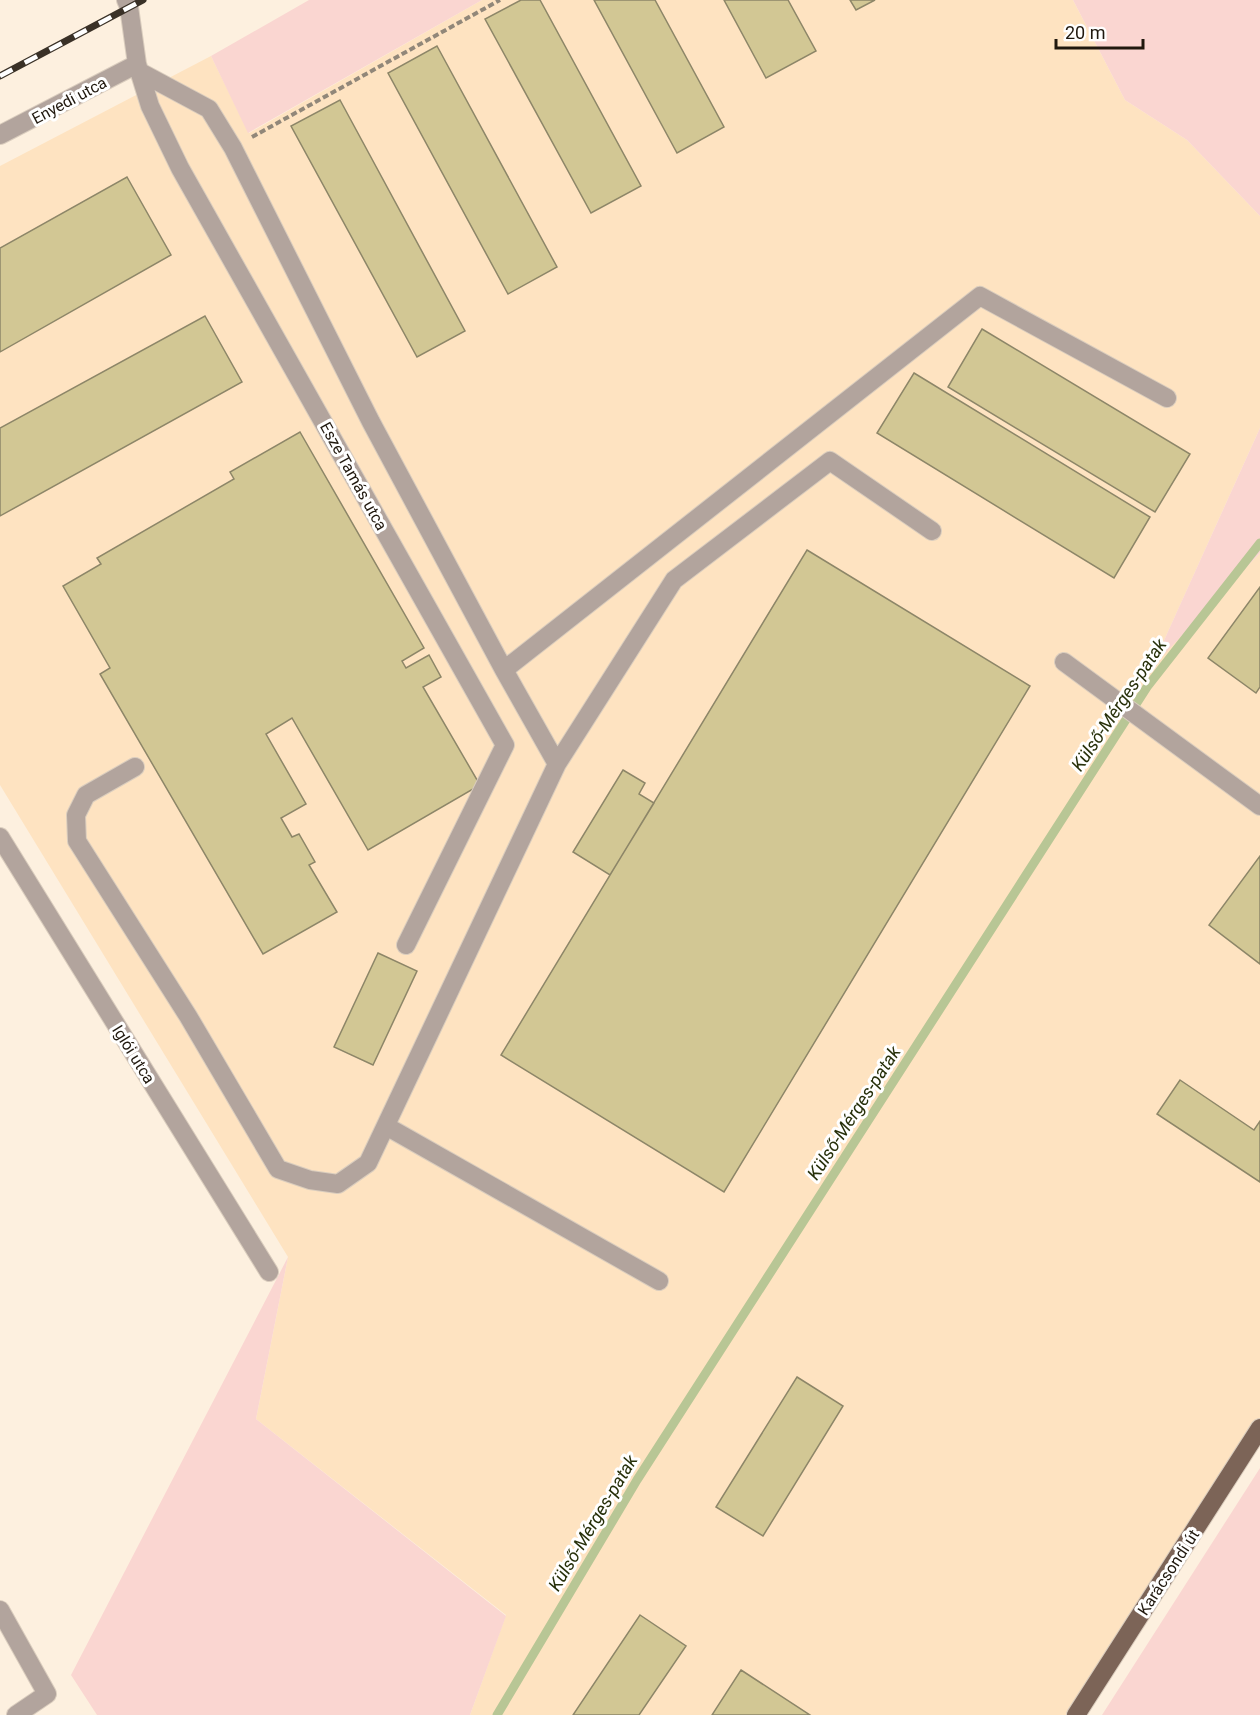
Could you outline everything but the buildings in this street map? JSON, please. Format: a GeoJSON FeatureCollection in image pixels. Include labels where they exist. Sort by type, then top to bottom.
{"type":"FeatureCollection","features":[{"type":"Feature","properties":{"kind":"main road","name":"Karácsondi út"},"geometry":{"type":"LineString","coordinates":[[1076,1715],[1260,1428]]}},
{"type":"Feature","properties":{"kind":"street","name":"Esze Tamás utca"},"geometry":{"type":"LineString","coordinates":[[126,0],[138,68],[150,106],[180,168],[505,745],[406,945]]}},
{"type":"Feature","properties":{"kind":"street","name":"Enyedi utca"},"geometry":{"type":"LineString","coordinates":[[0,135],[138,68]]}},
{"type":"Feature","properties":{"kind":"street"},"geometry":{"type":"LineString","coordinates":[[138,68],[208,109],[233,148],[371,422],[557,764]]}},
{"type":"Feature","properties":{"kind":"street"},"geometry":{"type":"LineString","coordinates":[[504,670],[980,296],[1167,398]]}},
{"type":"Feature","properties":{"kind":"street"},"geometry":{"type":"LineString","coordinates":[[135,766],[86,795],[76,815],[77,841],[188,1016],[278,1168],[310,1180],[338,1184],[368,1162],[557,764],[674,580],[830,461],[932,531]]}},
{"type":"Feature","properties":{"kind":"street"},"geometry":{"type":"LineString","coordinates":[[1064,662],[1260,806]]}},
{"type":"Feature","properties":{"kind":"street","name":"Iglói utca"},"geometry":{"type":"LineString","coordinates":[[0,838],[269,1272]]}},
{"type":"Feature","properties":{"kind":"street"},"geometry":{"type":"LineString","coordinates":[[386,1126],[659,1281]]}},
{"type":"Feature","properties":{"kind":"street"},"geometry":{"type":"LineString","coordinates":[[0,1610],[47,1694],[16,1715]]}},
{"type":"Feature","properties":{"kind":"path"},"geometry":{"type":"LineString","coordinates":[[233,148],[500,0]]}},
{"type":"Feature","properties":{"kind":"shaded area"},"geometry":{"type":"Polygon","coordinates":[[[309,0],[482,0],[248,133],[211,56],[309,0]]]}},
{"type":"Feature","properties":{"kind":"shaded area"},"geometry":{"type":"Polygon","coordinates":[[[482,0],[1073,0],[1125,100],[1187,140],[1260,216],[1260,428],[1153,665],[1260,553],[1260,1428],[1076,1715],[470,1715],[506,1615],[256,1419],[288,1257],[0,785],[0,166],[211,56],[249,133],[482,0]]]}},
{"type":"Feature","properties":{"kind":"shaded area"},"geometry":{"type":"Polygon","coordinates":[[[1073,0],[1260,0],[1260,216],[1187,140],[1125,100],[1073,0]]]}},
{"type":"Feature","properties":{"kind":"shaded area"},"geometry":{"type":"Polygon","coordinates":[[[1260,428],[1260,553],[1152,667],[1260,428]]]}},
{"type":"Feature","properties":{"kind":"shaded area"},"geometry":{"type":"Polygon","coordinates":[[[288,1257],[256,1419],[506,1616],[470,1715],[97,1715],[71,1675],[288,1257]]]}},
{"type":"Feature","properties":{"kind":"shaded area"},"geometry":{"type":"Polygon","coordinates":[[[1260,1468],[1260,1715],[1102,1715],[1260,1468]]]}},
{"type":"Feature","properties":{"kind":"waterway","name":"Külső-Mérges-patak"},"geometry":{"type":"LineString","coordinates":[[497,1715],[637,1480],[1147,687],[1260,543]]}},
{"type":"Feature","properties":{"kind":"railway"},"geometry":{"type":"LineString","coordinates":[[0,76],[143,0]]}}]}
